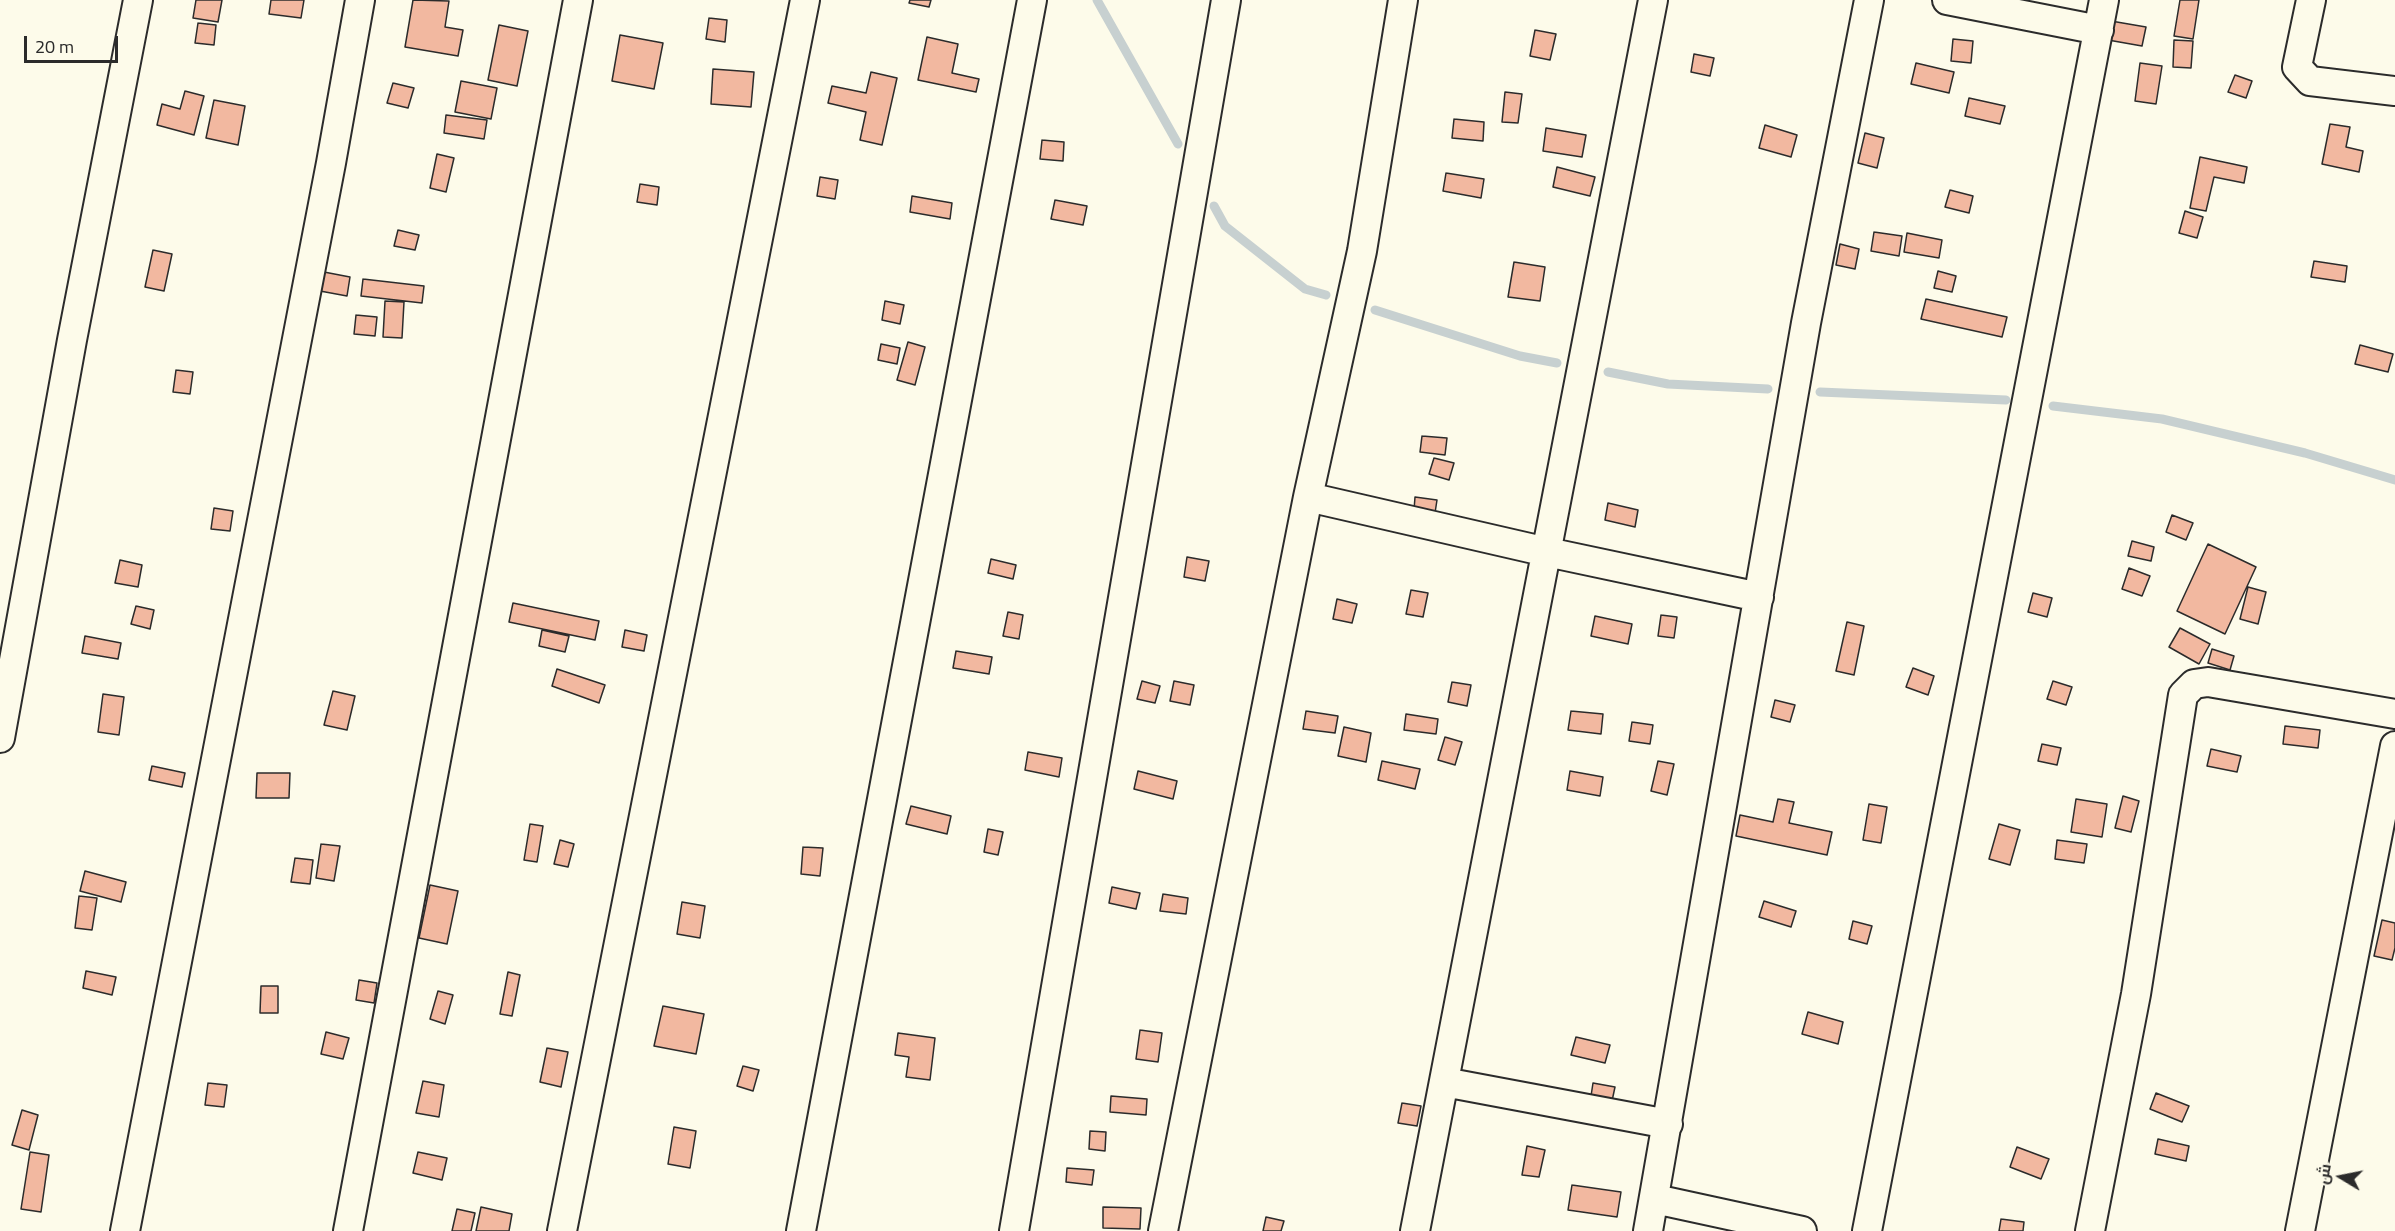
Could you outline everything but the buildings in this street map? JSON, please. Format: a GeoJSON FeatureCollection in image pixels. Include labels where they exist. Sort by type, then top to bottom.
{"type":"FeatureCollection","features":[{"type":"Feature","properties":{"kind":"street"},"geometry":{"type":"LineString","coordinates":[[0,738],[72,340],[138,0]]}},
{"type":"Feature","properties":{"kind":"street"},"geometry":{"type":"LineString","coordinates":[[125,1231],[360,0]]}},
{"type":"Feature","properties":{"kind":"street"},"geometry":{"type":"LineString","coordinates":[[348,1231],[578,0]]}},
{"type":"Feature","properties":{"kind":"street"},"geometry":{"type":"LineString","coordinates":[[562,1231],[805,0]]}},
{"type":"Feature","properties":{"kind":"street"},"geometry":{"type":"LineString","coordinates":[[801,1231],[1032,0]]}},
{"type":"Feature","properties":{"kind":"street"},"geometry":{"type":"LineString","coordinates":[[1014,1231],[1226,0]]}},
{"type":"Feature","properties":{"kind":"street"},"geometry":{"type":"LineString","coordinates":[[1162,1231],[1308,496],[1362,251],[1403,0]]}},
{"type":"Feature","properties":{"kind":"street"},"geometry":{"type":"LineString","coordinates":[[1415,1231],[1653,0]]}},
{"type":"Feature","properties":{"kind":"street"},"geometry":{"type":"LineString","coordinates":[[1648,1231],[1806,323],[1869,0]]}},
{"type":"Feature","properties":{"kind":"street"},"geometry":{"type":"LineString","coordinates":[[1947,0],[2099,30]]}},
{"type":"Feature","properties":{"kind":"street"},"geometry":{"type":"LineString","coordinates":[[1867,1231],[2104,0]]}},
{"type":"Feature","properties":{"kind":"street"},"geometry":{"type":"LineString","coordinates":[[2311,0],[2297,67],[2310,81],[2395,92]]}},
{"type":"Feature","properties":{"kind":"street"},"geometry":{"type":"LineString","coordinates":[[1308,496],[1547,552],[1759,597]]}},
{"type":"Feature","properties":{"kind":"street"},"geometry":{"type":"LineString","coordinates":[[2090,1231],[2136,994],[2183,695],[2194,684],[2208,682],[2395,714]]}},
{"type":"Feature","properties":{"kind":"street"},"geometry":{"type":"LineString","coordinates":[[2300,1231],[2395,746]]}},
{"type":"Feature","properties":{"kind":"street"},"geometry":{"type":"LineString","coordinates":[[1444,1082],[1668,1124]]}},
{"type":"Feature","properties":{"kind":"street"},"geometry":{"type":"LineString","coordinates":[[1655,1199],[1802,1231]]}},
{"type":"Feature","properties":{"kind":"waterway"},"geometry":{"type":"LineString","coordinates":[[1097,0],[1178,144]]}},
{"type":"Feature","properties":{"kind":"waterway"},"geometry":{"type":"LineString","coordinates":[[1214,206],[1225,226],[1305,289],[1326,295]]}},
{"type":"Feature","properties":{"kind":"waterway"},"geometry":{"type":"LineString","coordinates":[[1375,310],[1520,356],[1557,363]]}},
{"type":"Feature","properties":{"kind":"waterway"},"geometry":{"type":"LineString","coordinates":[[1608,372],[1668,384],[1768,389]]}},
{"type":"Feature","properties":{"kind":"waterway"},"geometry":{"type":"LineString","coordinates":[[1820,392],[2006,400]]}},
{"type":"Feature","properties":{"kind":"waterway"},"geometry":{"type":"LineString","coordinates":[[2053,406],[2162,419],[2305,453],[2395,480]]}}]}
